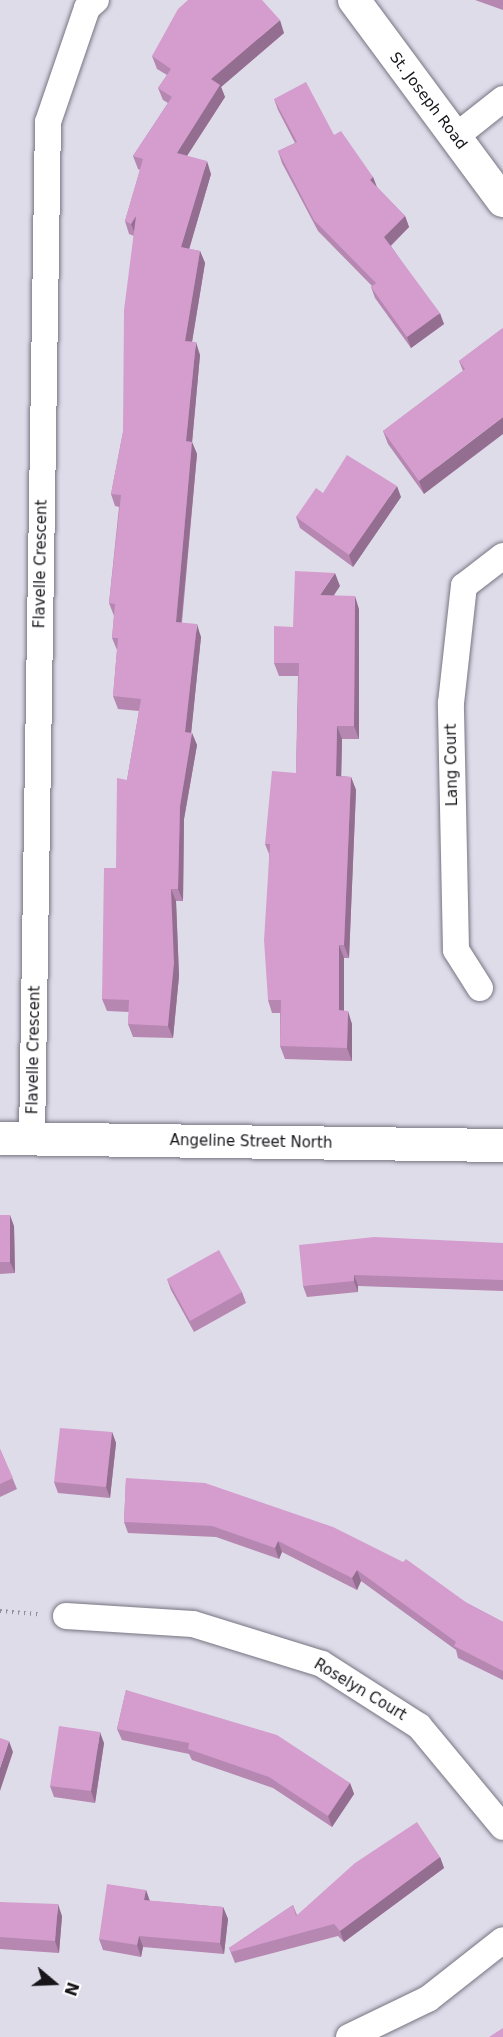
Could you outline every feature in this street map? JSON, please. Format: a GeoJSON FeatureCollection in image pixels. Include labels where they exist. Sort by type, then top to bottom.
{"type":"FeatureCollection","features":[{"type":"Feature","properties":{"kind":"main road","name":"Angeline Street North"},"geometry":{"type":"LineString","coordinates":[[0,1138],[503,1145]]}},
{"type":"Feature","properties":{"kind":"street","name":"Flavelle Crescent"},"geometry":{"type":"LineString","coordinates":[[32,1139],[48,122],[87,8],[96,0]]}},
{"type":"Feature","properties":{"kind":"street","name":"St. Joseph Road"},"geometry":{"type":"LineString","coordinates":[[354,0],[503,201]]}},
{"type":"Feature","properties":{"kind":"street"},"geometry":{"type":"LineString","coordinates":[[455,137],[503,99]]}},
{"type":"Feature","properties":{"kind":"street","name":"Lang Court"},"geometry":{"type":"LineString","coordinates":[[480,988],[456,950],[450,703],[464,586],[503,556]]}},
{"type":"Feature","properties":{"kind":"street","name":"Roselyn Court"},"geometry":{"type":"LineString","coordinates":[[66,1616],[193,1624],[322,1664],[419,1726],[503,1827]]}},
{"type":"Feature","properties":{"kind":"street"},"geometry":{"type":"LineString","coordinates":[[349,2037],[428,1999],[503,1940]]}},
{"type":"Feature","properties":{"kind":"path"},"geometry":{"type":"LineString","coordinates":[[0,1611],[66,1616]]}},
{"type":"Feature","properties":{"kind":"building"},"geometry":{"type":"Polygon","coordinates":[[[188,0],[262,0],[280,20],[211,79],[220,85],[177,153],[207,161],[181,247],[200,251],[185,341],[196,342],[186,441],[192,442],[176,622],[197,624],[185,732],[192,733],[180,806],[178,889],[171,889],[174,963],[168,1026],[128,1024],[129,1000],[102,999],[104,868],[116,868],[117,778],[127,780],[141,699],[113,696],[118,638],[112,638],[115,604],[109,603],[121,495],[111,494],[123,432],[124,310],[136,216],[131,224],[125,221],[143,159],[133,156],[172,97],[158,88],[171,69],[152,56],[178,9],[188,0]]]}},
{"type":"Feature","properties":{"kind":"building"},"geometry":{"type":"Polygon","coordinates":[[[306,82],[334,135],[341,131],[373,177],[370,180],[405,216],[384,237],[440,313],[407,337],[371,287],[376,283],[314,220],[278,151],[297,142],[274,99],[306,82]]]}},
{"type":"Feature","properties":{"kind":"building"},"geometry":{"type":"Polygon","coordinates":[[[503,328],[503,417],[419,481],[383,431],[465,369],[459,361],[503,328]]]}},
{"type":"Feature","properties":{"kind":"building"},"geometry":{"type":"Polygon","coordinates":[[[347,455],[397,486],[349,555],[296,517],[316,488],[323,493],[347,455]]]}},
{"type":"Feature","properties":{"kind":"building"},"geometry":{"type":"Polygon","coordinates":[[[295,571],[335,573],[320,595],[355,596],[354,726],[337,726],[336,776],[351,777],[344,945],[339,945],[339,1010],[348,1011],[347,1048],[280,1046],[281,1000],[268,1000],[264,940],[270,844],[265,844],[272,771],[296,773],[299,663],[274,663],[274,626],[293,627],[295,571]]]}},
{"type":"Feature","properties":{"kind":"building"},"geometry":{"type":"Polygon","coordinates":[[[0,1215],[10,1215],[10,1262],[0,1262],[0,1215]]]}},
{"type":"Feature","properties":{"kind":"building"},"geometry":{"type":"Polygon","coordinates":[[[374,1237],[503,1243],[503,1280],[354,1275],[354,1281],[303,1286],[299,1245],[374,1237]]]}},
{"type":"Feature","properties":{"kind":"building"},"geometry":{"type":"Polygon","coordinates":[[[219,1250],[242,1292],[190,1321],[167,1279],[219,1250]]]}},
{"type":"Feature","properties":{"kind":"building"},"geometry":{"type":"Polygon","coordinates":[[[60,1428],[112,1432],[106,1487],[54,1482],[60,1428]]]}},
{"type":"Feature","properties":{"kind":"building"},"geometry":{"type":"Polygon","coordinates":[[[0,1449],[13,1478],[0,1484],[0,1449]]]}},
{"type":"Feature","properties":{"kind":"building"},"geometry":{"type":"Polygon","coordinates":[[[126,1478],[205,1483],[333,1527],[403,1562],[406,1559],[467,1603],[503,1622],[503,1671],[454,1646],[456,1642],[357,1570],[352,1578],[278,1541],[275,1548],[212,1526],[124,1522],[126,1478]]]}},
{"type":"Feature","properties":{"kind":"building"},"geometry":{"type":"Polygon","coordinates":[[[126,1690],[277,1735],[350,1783],[328,1816],[269,1777],[188,1749],[189,1743],[117,1729],[126,1690]]]}},
{"type":"Feature","properties":{"kind":"building"},"geometry":{"type":"Polygon","coordinates":[[[59,1726],[100,1732],[91,1791],[50,1786],[59,1726]]]}},
{"type":"Feature","properties":{"kind":"building"},"geometry":{"type":"Polygon","coordinates":[[[0,1738],[9,1741],[0,1768],[0,1738]]]}},
{"type":"Feature","properties":{"kind":"building"},"geometry":{"type":"Polygon","coordinates":[[[417,1822],[440,1857],[340,1931],[334,1924],[231,1952],[229,1948],[293,1905],[296,1916],[355,1863],[417,1822]]]}},
{"type":"Feature","properties":{"kind":"building"},"geometry":{"type":"Polygon","coordinates":[[[107,1884],[146,1890],[144,1900],[223,1907],[220,1943],[139,1936],[137,1945],[99,1939],[107,1884]]]}},
{"type":"Feature","properties":{"kind":"building"},"geometry":{"type":"Polygon","coordinates":[[[0,1902],[58,1904],[55,1941],[0,1937],[0,1902]]]}},
{"type":"Feature","properties":{"kind":"building"},"geometry":{"type":"Polygon","coordinates":[[[503,2028],[503,2037],[489,2037],[503,2028]]]}}]}
